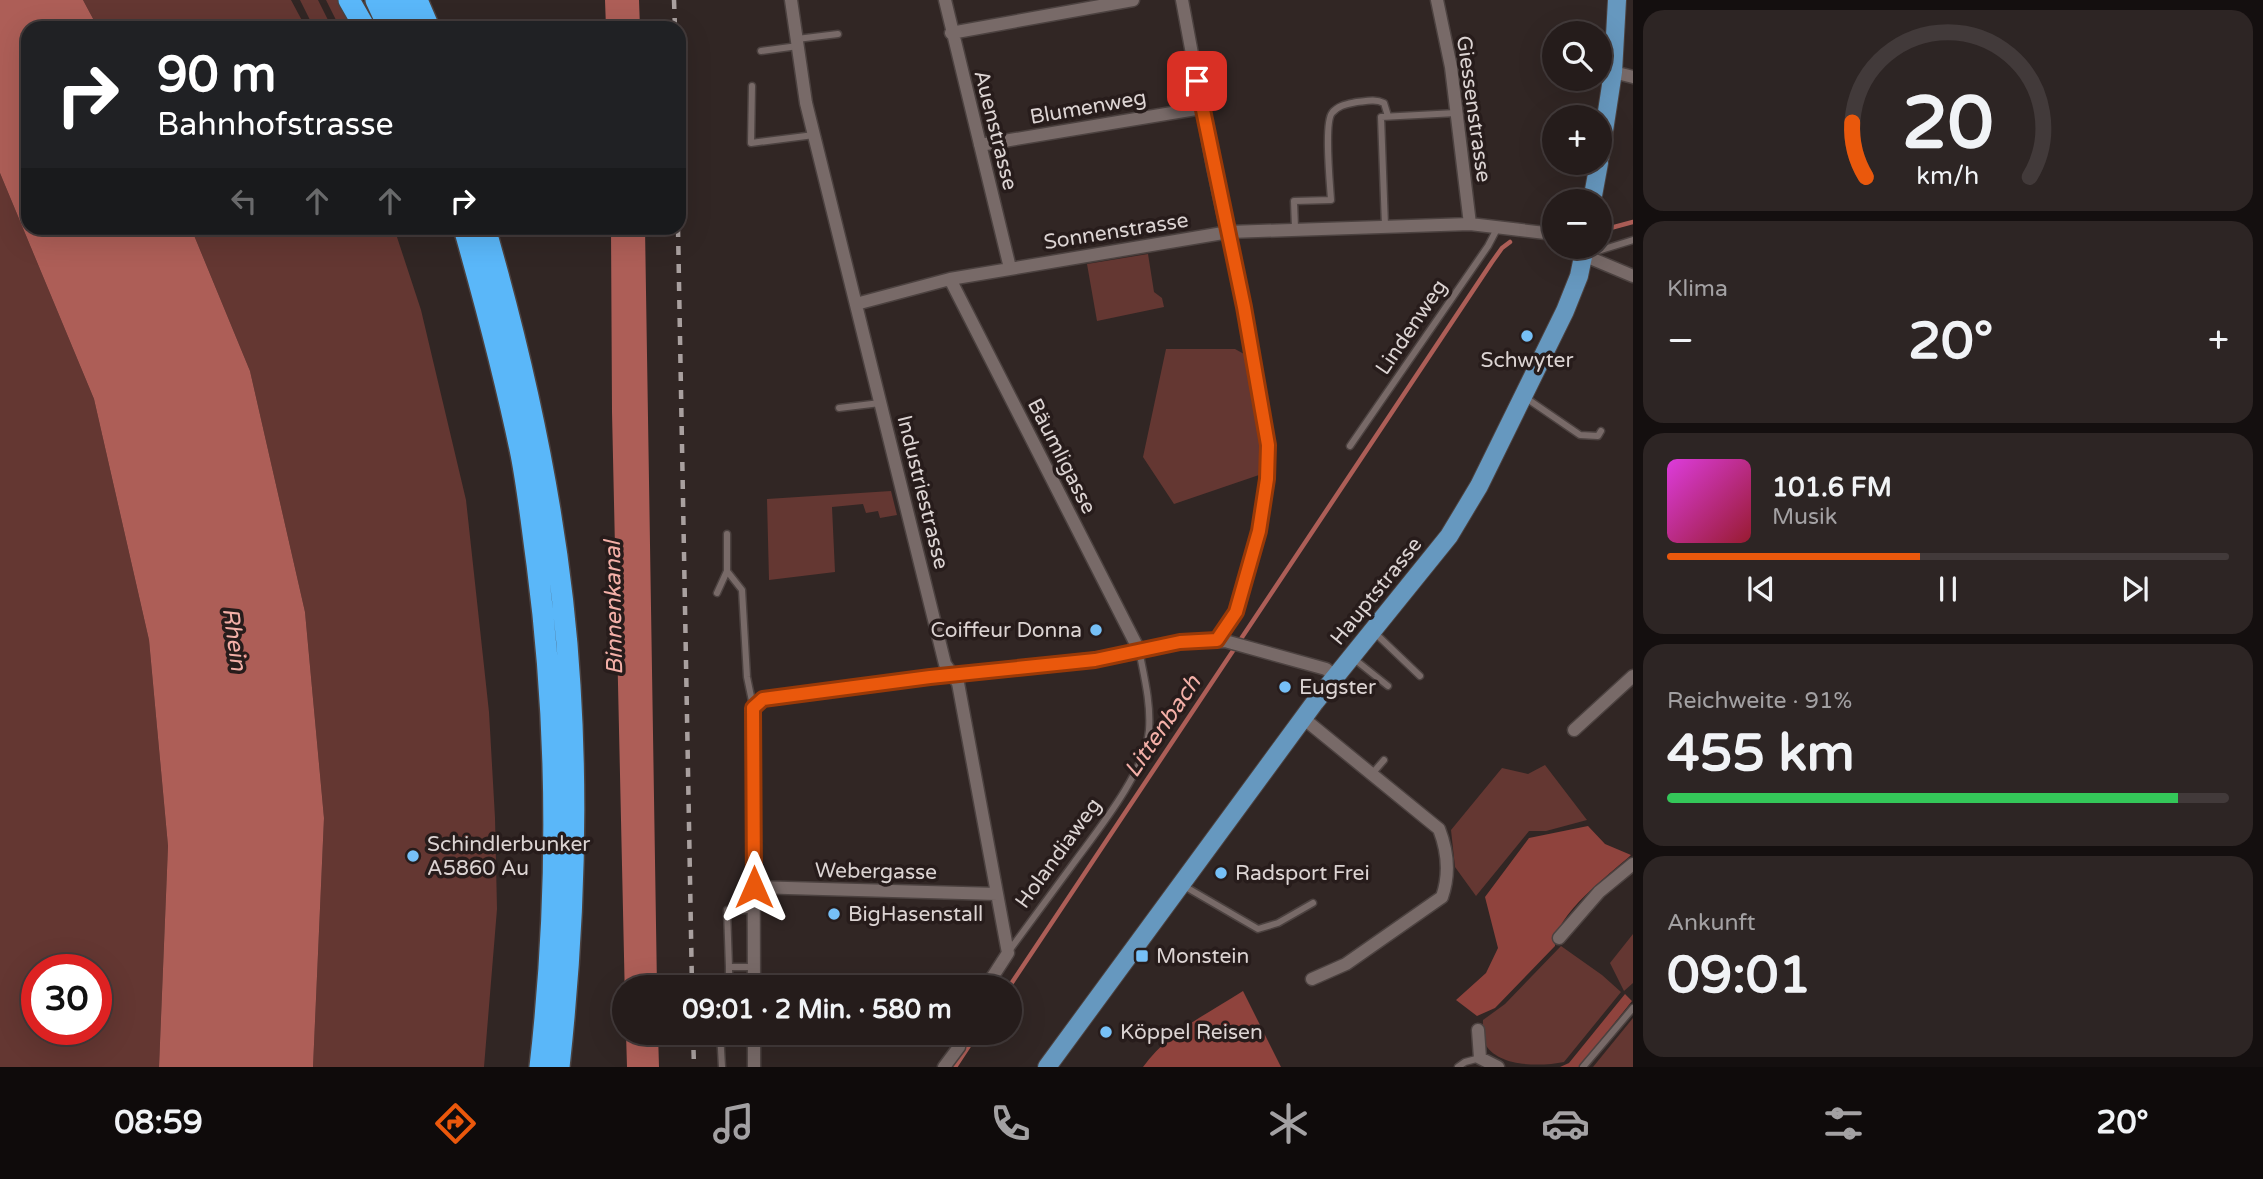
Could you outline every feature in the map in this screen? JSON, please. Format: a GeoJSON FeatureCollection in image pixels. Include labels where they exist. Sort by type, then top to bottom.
{"type":"FeatureCollection","features":[{"type":"Feature","properties":{"kind":"highway"},"geometry":{"type":"LineString","coordinates":[[349,0],[361,21]]}},
{"type":"Feature","properties":{"kind":"highway"},"geometry":{"type":"LineString","coordinates":[[376,0],[386,21]]}},
{"type":"Feature","properties":{"kind":"highway"},"geometry":{"type":"LineString","coordinates":[[398,0],[408,21]]}},
{"type":"Feature","properties":{"kind":"highway"},"geometry":{"type":"LineString","coordinates":[[417,0],[426,21]]}},
{"type":"Feature","properties":{"kind":"highway"},"geometry":{"type":"LineString","coordinates":[[454,235],[474,305],[492,328]]}},
{"type":"Feature","properties":{"kind":"highway"},"geometry":{"type":"LineString","coordinates":[[466,235],[492,328],[522,456],[550,683],[554,762],[554,869],[540,1067]]}},
{"type":"Feature","properties":{"kind":"highway"},"geometry":{"type":"LineString","coordinates":[[487,235],[521,359],[538,442],[552,525],[570,684],[574,872],[559,1067]]}},
{"type":"Feature","properties":{"kind":"main road"},"geometry":{"type":"LineString","coordinates":[[1608,105],[1613,72],[1617,0]]}},
{"type":"Feature","properties":{"kind":"main road","name":"Hauptstrasse"},"geometry":{"type":"LineString","coordinates":[[1047,1067],[1335,676],[1449,536],[1479,486],[1524,397],[1572,294],[1582,259]]}},
{"type":"Feature","properties":{"kind":"street","name":"Industriestrasse"},"geometry":{"type":"LineString","coordinates":[[791,0],[814,135],[945,664],[958,683],[1008,953]]}},
{"type":"Feature","properties":{"kind":"street","name":"Auenstrasse"},"geometry":{"type":"LineString","coordinates":[[945,0],[1010,268]]}},
{"type":"Feature","properties":{"kind":"street"},"geometry":{"type":"LineString","coordinates":[[951,33],[1133,0]]}},
{"type":"Feature","properties":{"kind":"street"},"geometry":{"type":"LineString","coordinates":[[1182,0],[1229,232],[1268,445],[1267,479],[1259,531],[1236,612],[1221,640]]}},
{"type":"Feature","properties":{"kind":"street","name":"Giessenstrasse"},"geometry":{"type":"LineString","coordinates":[[1437,0],[1458,113],[1470,224]]}},
{"type":"Feature","properties":{"kind":"street"},"geometry":{"type":"LineString","coordinates":[[1613,72],[1633,76]]}},
{"type":"Feature","properties":{"kind":"street","name":"Blumenweg"},"geometry":{"type":"LineString","coordinates":[[980,145],[1202,108]]}},
{"type":"Feature","properties":{"kind":"street","name":"Sonnenstrasse"},"geometry":{"type":"LineString","coordinates":[[856,304],[950,279],[1229,232],[1470,224],[1542,232]]}},
{"type":"Feature","properties":{"kind":"street"},"geometry":{"type":"LineString","coordinates":[[1600,259],[1633,276]]}},
{"type":"Feature","properties":{"kind":"street","name":"Bäumligasse"},"geometry":{"type":"LineString","coordinates":[[950,279],[1139,650]]}},
{"type":"Feature","properties":{"kind":"street"},"geometry":{"type":"LineString","coordinates":[[754,975],[753,708],[763,699],[1095,660],[1180,642],[1221,640],[1326,669],[1335,676]]}},
{"type":"Feature","properties":{"kind":"street"},"geometry":{"type":"LineString","coordinates":[[1574,730],[1633,676]]}},
{"type":"Feature","properties":{"kind":"street"},"geometry":{"type":"LineString","coordinates":[[1303,719],[1440,829],[1445,844],[1448,880],[1442,897],[1355,958],[1312,979]]}},
{"type":"Feature","properties":{"kind":"street"},"geometry":{"type":"LineString","coordinates":[[1559,938],[1599,892],[1633,864]]}},
{"type":"Feature","properties":{"kind":"street","name":"Webergasse"},"geometry":{"type":"LineString","coordinates":[[754,887],[997,894]]}},
{"type":"Feature","properties":{"kind":"street"},"geometry":{"type":"LineString","coordinates":[[994,975],[1008,953]]}},
{"type":"Feature","properties":{"kind":"street"},"geometry":{"type":"LineString","coordinates":[[1478,1030],[1480,1058],[1498,1067]]}},
{"type":"Feature","properties":{"kind":"street"},"geometry":{"type":"LineString","coordinates":[[754,1045],[754,1067]]}},
{"type":"Feature","properties":{"kind":"street"},"geometry":{"type":"LineString","coordinates":[[944,1067],[958,1045]]}},
{"type":"Feature","properties":{"kind":"lane"},"geometry":{"type":"LineString","coordinates":[[761,51],[838,34]]}},
{"type":"Feature","properties":{"kind":"lane"},"geometry":{"type":"LineString","coordinates":[[752,86],[751,143],[814,135]]}},
{"type":"Feature","properties":{"kind":"lane"},"geometry":{"type":"LineString","coordinates":[[1295,228],[1294,201],[1331,200],[1328,134],[1333,112],[1340,106],[1376,100],[1384,103],[1388,116]]}},
{"type":"Feature","properties":{"kind":"lane"},"geometry":{"type":"LineString","coordinates":[[1385,226],[1381,117],[1458,113]]}},
{"type":"Feature","properties":{"kind":"lane","name":"Lindenweg"},"geometry":{"type":"LineString","coordinates":[[1350,446],[1488,246],[1498,226]]}},
{"type":"Feature","properties":{"kind":"lane"},"geometry":{"type":"LineString","coordinates":[[1612,245],[1633,240]]}},
{"type":"Feature","properties":{"kind":"lane"},"geometry":{"type":"LineString","coordinates":[[1524,397],[1580,435],[1598,436],[1601,431]]}},
{"type":"Feature","properties":{"kind":"lane"},"geometry":{"type":"LineString","coordinates":[[839,408],[880,403]]}},
{"type":"Feature","properties":{"kind":"lane"},"geometry":{"type":"LineString","coordinates":[[717,593],[727,571],[727,534]]}},
{"type":"Feature","properties":{"kind":"lane"},"geometry":{"type":"LineString","coordinates":[[727,571],[742,590],[747,677],[753,708]]}},
{"type":"Feature","properties":{"kind":"lane"},"geometry":{"type":"LineString","coordinates":[[1372,631],[1420,676]]}},
{"type":"Feature","properties":{"kind":"lane","name":"Holandiaweg"},"geometry":{"type":"LineString","coordinates":[[1008,953],[1101,825],[1137,770],[1146,747],[1149,729],[1147,690],[1139,650]]}},
{"type":"Feature","properties":{"kind":"lane"},"geometry":{"type":"LineString","coordinates":[[1351,656],[1388,686]]}},
{"type":"Feature","properties":{"kind":"lane"},"geometry":{"type":"LineString","coordinates":[[1371,775],[1384,760]]}},
{"type":"Feature","properties":{"kind":"lane"},"geometry":{"type":"LineString","coordinates":[[1182,884],[1258,929],[1278,923],[1313,903]]}},
{"type":"Feature","properties":{"kind":"lane"},"geometry":{"type":"LineString","coordinates":[[729,975],[727,910],[754,910]]}},
{"type":"Feature","properties":{"kind":"lane"},"geometry":{"type":"LineString","coordinates":[[729,967],[754,967]]}},
{"type":"Feature","properties":{"kind":"lane"},"geometry":{"type":"LineString","coordinates":[[1583,1067],[1633,1008]]}},
{"type":"Feature","properties":{"kind":"lane"},"geometry":{"type":"LineString","coordinates":[[721,1045],[722,1067]]}},
{"type":"Feature","properties":{"kind":"lane"},"geometry":{"type":"LineString","coordinates":[[1458,1067],[1480,1058]]}},
{"type":"Feature","properties":{"kind":"shaded area"},"geometry":{"type":"Polygon","coordinates":[[[83,0],[291,0],[302,21],[94,21],[83,0]]]}},
{"type":"Feature","properties":{"kind":"shaded area"},"geometry":{"type":"Polygon","coordinates":[[[300,0],[318,0],[328,21],[310,21],[300,0]]]}},
{"type":"Feature","properties":{"kind":"shaded area"},"geometry":{"type":"Polygon","coordinates":[[[326,0],[340,0],[352,21],[336,21],[326,0]]]}},
{"type":"Feature","properties":{"kind":"shaded area"},"geometry":{"type":"Polygon","coordinates":[[[0,173],[21,223],[21,235],[26,235],[94,399],[149,640],[168,846],[159,1067],[0,1067],[0,173]]]}},
{"type":"Feature","properties":{"kind":"shaded area"},"geometry":{"type":"Polygon","coordinates":[[[194,235],[396,235],[421,310],[466,500],[489,712],[497,909],[484,1067],[313,1067],[324,818],[305,612],[250,371],[194,235]]]}},
{"type":"Feature","properties":{"kind":"shaded area"},"geometry":{"type":"Polygon","coordinates":[[[1148,254],[1154,292],[1162,298],[1164,307],[1097,321],[1087,264],[1148,254]]]}},
{"type":"Feature","properties":{"kind":"shaded area"},"geometry":{"type":"Polygon","coordinates":[[[1166,349],[1235,349],[1244,354],[1262,447],[1259,475],[1174,504],[1143,457],[1166,349]]]}},
{"type":"Feature","properties":{"kind":"shaded area"},"geometry":{"type":"Polygon","coordinates":[[[891,491],[897,515],[880,518],[878,511],[866,513],[863,504],[832,507],[835,572],[769,580],[767,499],[891,491]]]}},
{"type":"Feature","properties":{"kind":"shaded area"},"geometry":{"type":"Polygon","coordinates":[[[1545,765],[1587,820],[1546,831],[1529,831],[1476,896],[1455,867],[1451,830],[1502,768],[1528,774],[1545,765]]]}},
{"type":"Feature","properties":{"kind":"shaded area"},"geometry":{"type":"Polygon","coordinates":[[[1588,826],[1605,844],[1631,855],[1573,909],[1557,934],[1555,946],[1495,1008],[1477,1016],[1456,1000],[1486,973],[1498,948],[1485,897],[1529,838],[1588,826]]]}},
{"type":"Feature","properties":{"kind":"shaded area"},"geometry":{"type":"Polygon","coordinates":[[[1633,934],[1633,983],[1624,991],[1610,963],[1633,934]]]}},
{"type":"Feature","properties":{"kind":"shaded area"},"geometry":{"type":"Polygon","coordinates":[[[1561,946],[1621,992],[1564,1062],[1519,1063],[1498,1056],[1484,1042],[1483,1020],[1505,1004],[1561,946]]]}},
{"type":"Feature","properties":{"kind":"shaded area"},"geometry":{"type":"Polygon","coordinates":[[[1243,991],[1281,1067],[1143,1067],[1176,1033],[1243,991]]]}},
{"type":"Feature","properties":{"kind":"shaded area"},"geometry":{"type":"Polygon","coordinates":[[[1625,994],[1632,1001],[1579,1067],[1560,1067],[1569,1063],[1625,994]]]}},
{"type":"Feature","properties":{"kind":"shaded area"},"geometry":{"type":"Polygon","coordinates":[[[1633,1018],[1633,1067],[1593,1067],[1633,1018]]]}},
{"type":"Feature","properties":{"kind":"water"},"geometry":{"type":"Polygon","coordinates":[[[0,0],[83,0],[94,21],[21,21],[21,223],[0,173],[0,0]]]}},
{"type":"Feature","properties":{"kind":"water"},"geometry":{"type":"Polygon","coordinates":[[[605,0],[639,0],[640,21],[606,21],[605,0]]]}},
{"type":"Feature","properties":{"kind":"water","name":"Rhein"},"geometry":{"type":"Polygon","coordinates":[[[26,235],[194,235],[250,371],[305,612],[324,818],[313,1067],[159,1067],[168,846],[149,640],[94,399],[26,235]]]}},
{"type":"Feature","properties":{"kind":"water"},"geometry":{"type":"Polygon","coordinates":[[[611,235],[645,235],[657,975],[624,975],[612,412],[611,235]]]}},
{"type":"Feature","properties":{"kind":"water"},"geometry":{"type":"Polygon","coordinates":[[[626,1045],[658,1045],[659,1067],[627,1067],[626,1045]]]}},
{"type":"Feature","properties":{"kind":"waterway","name":"Littenbach"},"geometry":{"type":"LineString","coordinates":[[1612,228],[1633,222]]}},
{"type":"Feature","properties":{"kind":"waterway","name":"Littenbach"},"geometry":{"type":"LineString","coordinates":[[1017,975],[1492,262],[1510,242]]}},
{"type":"Feature","properties":{"kind":"waterway","name":"Littenbach"},"geometry":{"type":"LineString","coordinates":[[955,1067],[969,1045]]}},
{"type":"Feature","properties":{"kind":"railway"},"geometry":{"type":"LineString","coordinates":[[674,0],[675,21]]}},
{"type":"Feature","properties":{"kind":"railway"},"geometry":{"type":"LineString","coordinates":[[678,235],[692,975]]}},
{"type":"Feature","properties":{"kind":"railway"},"geometry":{"type":"LineString","coordinates":[[693,1045],[694,1067]]}},
{"type":"Feature","properties":{"kind":"place","name":"Schwyter"},"geometry":{"type":"Point","coordinates":[1527,336]}},
{"type":"Feature","properties":{"kind":"place","name":"Coiffeur Donna"},"geometry":{"type":"Point","coordinates":[1096,630]}},
{"type":"Feature","properties":{"kind":"place","name":"Eugster"},"geometry":{"type":"Point","coordinates":[1285,687]}},
{"type":"Feature","properties":{"kind":"place","name":"Schindlerbunker A5860 Au"},"geometry":{"type":"Point","coordinates":[413,856]}},
{"type":"Feature","properties":{"kind":"place","name":"Radsport Frei"},"geometry":{"type":"Point","coordinates":[1221,873]}},
{"type":"Feature","properties":{"kind":"place","name":"BigHasenstall"},"geometry":{"type":"Point","coordinates":[834,914]}},
{"type":"Feature","properties":{"kind":"place","name":"Monstein"},"geometry":{"type":"Point","coordinates":[1142,956]}},
{"type":"Feature","properties":{"kind":"place","name":"Köppel Reisen"},"geometry":{"type":"Point","coordinates":[1106,1032]}},
{"type":"Feature","properties":{"kind":"route"},"geometry":{"type":"LineString","coordinates":[[754,887],[753,708],[763,699],[930,677],[1095,660],[1180,642],[1217,640],[1236,612],[1259,531],[1267,479],[1268,445],[1244,307],[1197,81]]}},
{"type":"Feature","properties":{"kind":"water label","name":"Binnenkanal"},"geometry":{"type":"Point","coordinates":[613,608]}}]}
